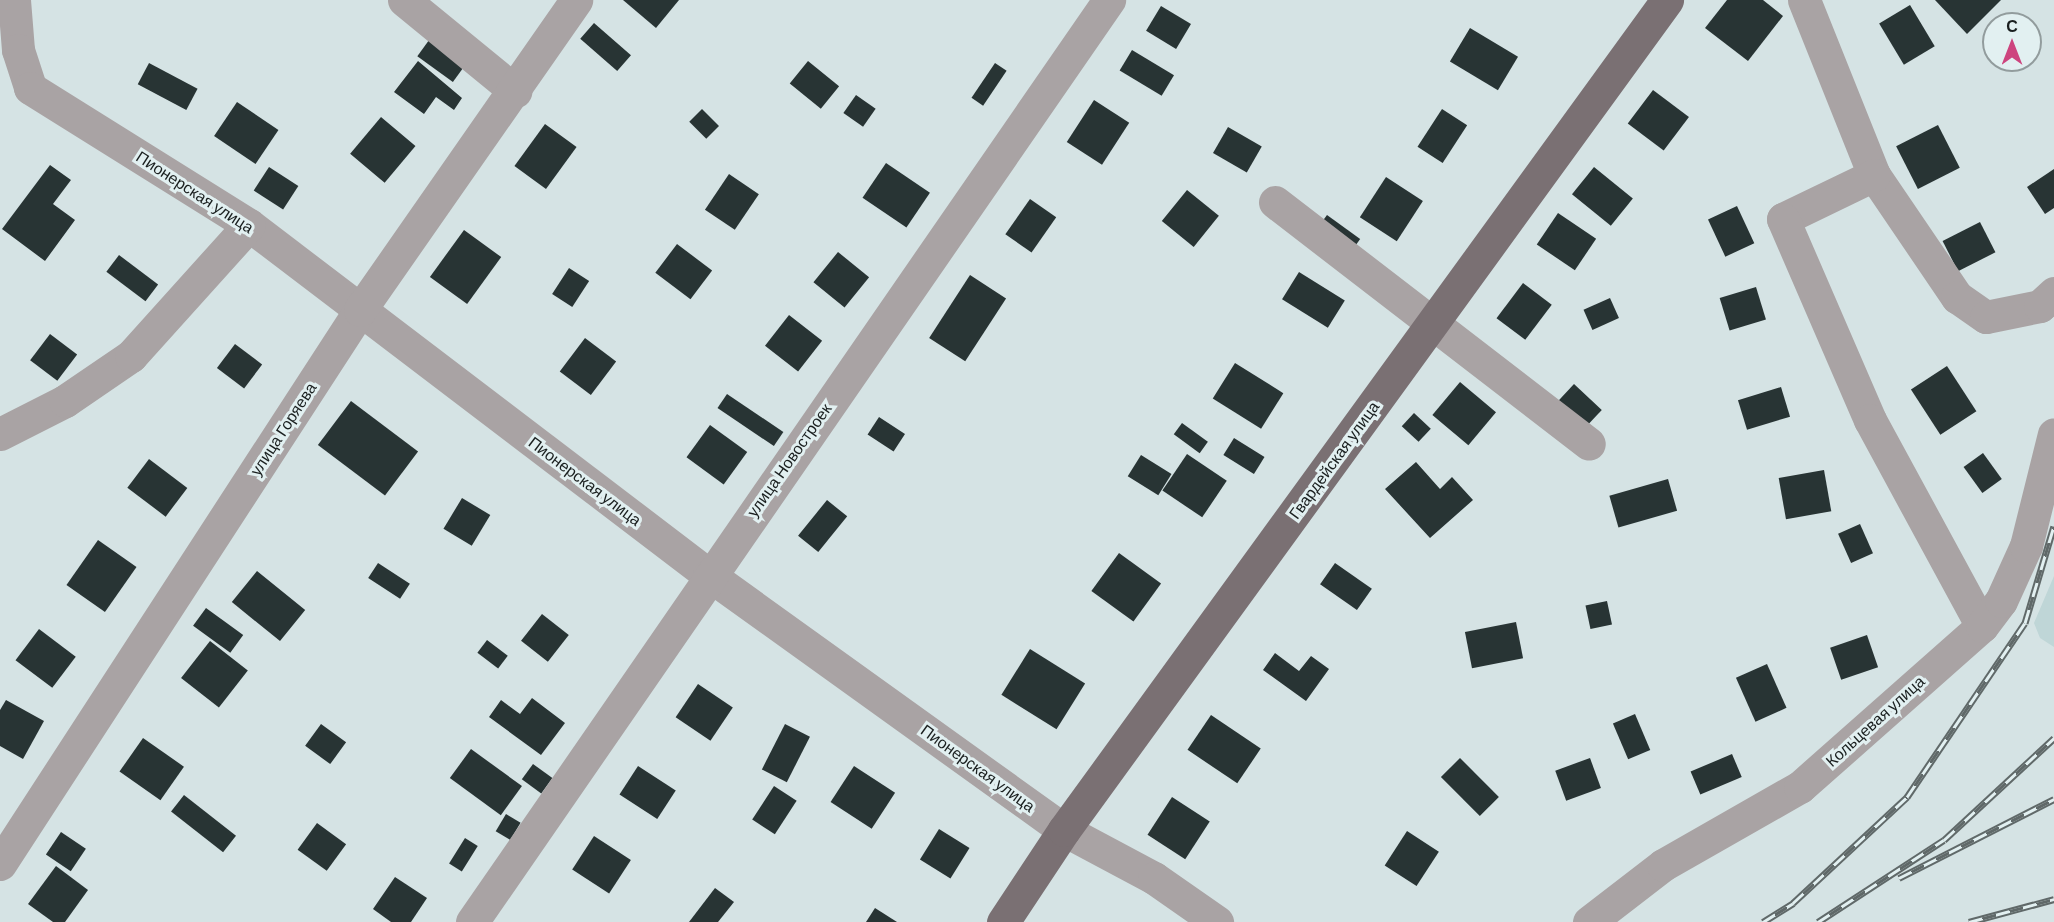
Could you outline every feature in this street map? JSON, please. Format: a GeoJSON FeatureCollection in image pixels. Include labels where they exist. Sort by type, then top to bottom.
{"type":"FeatureCollection","features":[{"type":"Feature","properties":{"kind":"main road","name":"Гвардейская улица"},"geometry":{"type":"LineString","coordinates":[[1003,922],[1064,830],[1434,324],[1667,0]]}},
{"type":"Feature","properties":{"kind":"street","name":"Пионерская улица"},"geometry":{"type":"LineString","coordinates":[[14,0],[18,50],[30,88],[249,225],[709,574],[1064,830],[1154,878],[1217,922]]}},
{"type":"Feature","properties":{"kind":"street"},"geometry":{"type":"LineString","coordinates":[[404,0],[515,91]]}},
{"type":"Feature","properties":{"kind":"street","name":"улица Горяева"},"geometry":{"type":"LineString","coordinates":[[0,864],[360,310],[515,91],[576,0]]}},
{"type":"Feature","properties":{"kind":"street","name":"улица Новостроек"},"geometry":{"type":"LineString","coordinates":[[472,922],[709,574],[1109,0]]}},
{"type":"Feature","properties":{"kind":"street"},"geometry":{"type":"LineString","coordinates":[[1804,0],[1874,175],[1957,297],[1986,317],[2040,306],[2054,293]]}},
{"type":"Feature","properties":{"kind":"street"},"geometry":{"type":"LineString","coordinates":[[1874,175],[1783,219],[1870,420],[1982,626]]}},
{"type":"Feature","properties":{"kind":"street"},"geometry":{"type":"LineString","coordinates":[[1275,202],[1589,444]]}},
{"type":"Feature","properties":{"kind":"street"},"geometry":{"type":"LineString","coordinates":[[0,434],[65,401],[131,356],[249,225]]}},
{"type":"Feature","properties":{"kind":"street","name":"Кольцевая улица"},"geometry":{"type":"LineString","coordinates":[[1589,922],[1662,865],[1800,787],[1982,626],[2001,601],[2026,546],[2054,434]]}},
{"type":"Feature","properties":{"kind":"shaded area"},"geometry":{"type":"Polygon","coordinates":[[[2054,576],[2054,647],[2040,638],[2034,623],[2054,576]]]}},
{"type":"Feature","properties":{"kind":"building"},"geometry":{"type":"Polygon","coordinates":[[[623,0],[679,0],[656,28],[623,0]]]}},
{"type":"Feature","properties":{"kind":"building"},"geometry":{"type":"Polygon","coordinates":[[[1727,0],[1763,0],[1783,16],[1748,61],[1705,28],[1727,0]]]}},
{"type":"Feature","properties":{"kind":"building"},"geometry":{"type":"Polygon","coordinates":[[[1935,0],[2001,0],[1989,12],[1982,12],[1982,19],[1967,34],[1935,0]]]}},
{"type":"Feature","properties":{"kind":"building"},"geometry":{"type":"Polygon","coordinates":[[[1910,5],[1935,46],[1904,65],[1879,24],[1910,5]]]}},
{"type":"Feature","properties":{"kind":"building"},"geometry":{"type":"Polygon","coordinates":[[[1161,6],[1191,24],[1176,49],[1146,31],[1161,6]]]}},
{"type":"Feature","properties":{"kind":"building"},"geometry":{"type":"Polygon","coordinates":[[[594,23],[631,55],[617,71],[580,39],[594,23]]]}},
{"type":"Feature","properties":{"kind":"building"},"geometry":{"type":"Polygon","coordinates":[[[1470,28],[1518,57],[1498,90],[1450,61],[1470,28]]]}},
{"type":"Feature","properties":{"kind":"building"},"geometry":{"type":"Polygon","coordinates":[[[432,36],[468,62],[453,82],[417,56],[432,36]]]}},
{"type":"Feature","properties":{"kind":"building"},"geometry":{"type":"Polygon","coordinates":[[[1132,50],[1174,75],[1162,96],[1120,71],[1132,50]]]}},
{"type":"Feature","properties":{"kind":"building"},"geometry":{"type":"Polygon","coordinates":[[[418,61],[462,98],[454,110],[436,97],[424,114],[394,92],[418,61]]]}},
{"type":"Feature","properties":{"kind":"building"},"geometry":{"type":"Polygon","coordinates":[[[808,61],[839,86],[821,109],[790,84],[808,61]]]}},
{"type":"Feature","properties":{"kind":"building"},"geometry":{"type":"Polygon","coordinates":[[[149,63],[198,89],[186,110],[138,84],[149,63]]]}},
{"type":"Feature","properties":{"kind":"building"},"geometry":{"type":"Polygon","coordinates":[[[995,63],[1007,71],[983,106],[972,98],[995,63]]]}},
{"type":"Feature","properties":{"kind":"building"},"geometry":{"type":"Polygon","coordinates":[[[1653,90],[1689,117],[1664,151],[1628,124],[1653,90]]]}},
{"type":"Feature","properties":{"kind":"building"},"geometry":{"type":"Polygon","coordinates":[[[856,95],[876,109],[863,127],[843,113],[856,95]]]}},
{"type":"Feature","properties":{"kind":"building"},"geometry":{"type":"Polygon","coordinates":[[[1094,100],[1129,123],[1102,165],[1067,142],[1094,100]]]}},
{"type":"Feature","properties":{"kind":"building"},"geometry":{"type":"Polygon","coordinates":[[[237,102],[278,130],[256,164],[214,136],[237,102]]]}},
{"type":"Feature","properties":{"kind":"building"},"geometry":{"type":"Polygon","coordinates":[[[702,109],[719,126],[706,139],[689,122],[702,109]]]}},
{"type":"Feature","properties":{"kind":"building"},"geometry":{"type":"Polygon","coordinates":[[[1442,109],[1467,125],[1443,163],[1417,147],[1442,109]]]}},
{"type":"Feature","properties":{"kind":"building"},"geometry":{"type":"Polygon","coordinates":[[[381,117],[415,146],[385,183],[350,154],[381,117]]]}},
{"type":"Feature","properties":{"kind":"building"},"geometry":{"type":"Polygon","coordinates":[[[545,124],[577,147],[546,189],[514,166],[545,124]]]}},
{"type":"Feature","properties":{"kind":"building"},"geometry":{"type":"Polygon","coordinates":[[[1938,125],[1960,168],[1918,189],[1896,146],[1938,125]]]}},
{"type":"Feature","properties":{"kind":"building"},"geometry":{"type":"Polygon","coordinates":[[[1228,127],[1262,146],[1247,172],[1213,153],[1228,127]]]}},
{"type":"Feature","properties":{"kind":"building"},"geometry":{"type":"Polygon","coordinates":[[[886,163],[930,193],[906,227],[863,198],[886,163]]]}},
{"type":"Feature","properties":{"kind":"building"},"geometry":{"type":"Polygon","coordinates":[[[50,165],[71,180],[53,204],[75,220],[45,261],[2,229],[50,165]]]}},
{"type":"Feature","properties":{"kind":"building"},"geometry":{"type":"Polygon","coordinates":[[[269,167],[298,186],[283,210],[254,190],[269,167]]]}},
{"type":"Feature","properties":{"kind":"building"},"geometry":{"type":"Polygon","coordinates":[[[1594,167],[1633,198],[1611,226],[1572,194],[1594,167]]]}},
{"type":"Feature","properties":{"kind":"building"},"geometry":{"type":"Polygon","coordinates":[[[2054,169],[2054,208],[2045,214],[2027,187],[2054,169]]]}},
{"type":"Feature","properties":{"kind":"building"},"geometry":{"type":"Polygon","coordinates":[[[729,174],[759,194],[735,230],[705,210],[729,174]]]}},
{"type":"Feature","properties":{"kind":"building"},"geometry":{"type":"Polygon","coordinates":[[[1386,177],[1423,201],[1397,241],[1360,217],[1386,177]]]}},
{"type":"Feature","properties":{"kind":"building"},"geometry":{"type":"Polygon","coordinates":[[[1187,190],[1219,216],[1194,247],[1162,221],[1187,190]]]}},
{"type":"Feature","properties":{"kind":"building"},"geometry":{"type":"Polygon","coordinates":[[[1030,199],[1056,217],[1032,253],[1005,234],[1030,199]]]}},
{"type":"Feature","properties":{"kind":"building"},"geometry":{"type":"Polygon","coordinates":[[[1737,206],[1754,243],[1725,257],[1708,220],[1737,206]]]}},
{"type":"Feature","properties":{"kind":"building"},"geometry":{"type":"Polygon","coordinates":[[[1558,213],[1596,239],[1575,270],[1537,245],[1558,213]]]}},
{"type":"Feature","properties":{"kind":"building"},"geometry":{"type":"Polygon","coordinates":[[[1327,215],[1360,239],[1352,250],[1319,226],[1327,215]]]}},
{"type":"Feature","properties":{"kind":"building"},"geometry":{"type":"Polygon","coordinates":[[[1980,222],[1995,252],[1958,271],[1943,241],[1980,222]]]}},
{"type":"Feature","properties":{"kind":"building"},"geometry":{"type":"Polygon","coordinates":[[[464,230],[501,257],[467,304],[430,277],[464,230]]]}},
{"type":"Feature","properties":{"kind":"building"},"geometry":{"type":"Polygon","coordinates":[[[677,244],[712,270],[690,299],[655,273],[677,244]]]}},
{"type":"Feature","properties":{"kind":"building"},"geometry":{"type":"Polygon","coordinates":[[[838,252],[869,277],[845,307],[813,282],[838,252]]]}},
{"type":"Feature","properties":{"kind":"building"},"geometry":{"type":"Polygon","coordinates":[[[119,255],[158,284],[145,301],[106,272],[119,255]]]}},
{"type":"Feature","properties":{"kind":"building"},"geometry":{"type":"Polygon","coordinates":[[[569,268],[589,281],[572,307],[552,294],[569,268]]]}},
{"type":"Feature","properties":{"kind":"building"},"geometry":{"type":"Polygon","coordinates":[[[1299,272],[1345,301],[1328,328],[1282,299],[1299,272]]]}},
{"type":"Feature","properties":{"kind":"building"},"geometry":{"type":"Polygon","coordinates":[[[970,275],[1006,298],[965,361],[929,338],[970,275]]]}},
{"type":"Feature","properties":{"kind":"building"},"geometry":{"type":"Polygon","coordinates":[[[1523,283],[1552,305],[1525,340],[1497,318],[1523,283]]]}},
{"type":"Feature","properties":{"kind":"building"},"geometry":{"type":"Polygon","coordinates":[[[1756,287],[1766,320],[1730,331],[1720,298],[1756,287]]]}},
{"type":"Feature","properties":{"kind":"building"},"geometry":{"type":"Polygon","coordinates":[[[1610,298],[1619,318],[1592,330],[1584,310],[1610,298]]]}},
{"type":"Feature","properties":{"kind":"building"},"geometry":{"type":"Polygon","coordinates":[[[789,315],[822,341],[798,372],[765,346],[789,315]]]}},
{"type":"Feature","properties":{"kind":"building"},"geometry":{"type":"Polygon","coordinates":[[[50,334],[77,354],[57,381],[30,360],[50,334]]]}},
{"type":"Feature","properties":{"kind":"building"},"geometry":{"type":"Polygon","coordinates":[[[585,338],[616,361],[591,395],[560,372],[585,338]]]}},
{"type":"Feature","properties":{"kind":"building"},"geometry":{"type":"Polygon","coordinates":[[[235,344],[262,364],[244,388],[217,368],[235,344]]]}},
{"type":"Feature","properties":{"kind":"building"},"geometry":{"type":"Polygon","coordinates":[[[1235,363],[1283,393],[1261,429],[1213,399],[1235,363]]]}},
{"type":"Feature","properties":{"kind":"building"},"geometry":{"type":"Polygon","coordinates":[[[1947,366],[1976,411],[1940,435],[1911,389],[1947,366]]]}},
{"type":"Feature","properties":{"kind":"building"},"geometry":{"type":"Polygon","coordinates":[[[1460,382],[1496,412],[1468,445],[1432,415],[1460,382]]]}},
{"type":"Feature","properties":{"kind":"building"},"geometry":{"type":"Polygon","coordinates":[[[1574,384],[1602,410],[1581,432],[1554,406],[1574,384]]]}},
{"type":"Feature","properties":{"kind":"building"},"geometry":{"type":"Polygon","coordinates":[[[1781,387],[1790,417],[1747,430],[1738,400],[1781,387]]]}},
{"type":"Feature","properties":{"kind":"building"},"geometry":{"type":"Polygon","coordinates":[[[727,394],[783,432],[774,446],[717,408],[727,394]]]}},
{"type":"Feature","properties":{"kind":"building"},"geometry":{"type":"Polygon","coordinates":[[[351,401],[418,452],[385,495],[318,445],[351,401]]]}},
{"type":"Feature","properties":{"kind":"building"},"geometry":{"type":"Polygon","coordinates":[[[1414,413],[1431,429],[1419,442],[1402,426],[1414,413]]]}},
{"type":"Feature","properties":{"kind":"building"},"geometry":{"type":"Polygon","coordinates":[[[879,417],[905,434],[894,451],[868,435],[879,417]]]}},
{"type":"Feature","properties":{"kind":"building"},"geometry":{"type":"Polygon","coordinates":[[[1182,423],[1208,442],[1200,453],[1174,434],[1182,423]]]}},
{"type":"Feature","properties":{"kind":"building"},"geometry":{"type":"Polygon","coordinates":[[[710,425],[747,452],[724,484],[686,457],[710,425]]]}},
{"type":"Feature","properties":{"kind":"building"},"geometry":{"type":"Polygon","coordinates":[[[1234,438],[1265,457],[1254,474],[1223,455],[1234,438]]]}},
{"type":"Feature","properties":{"kind":"building"},"geometry":{"type":"Polygon","coordinates":[[[1983,453],[2002,479],[1982,493],[1964,467],[1983,453]]]}},
{"type":"Feature","properties":{"kind":"building"},"geometry":{"type":"Polygon","coordinates":[[[1187,454],[1227,481],[1202,517],[1162,490],[1187,454]]]}},
{"type":"Feature","properties":{"kind":"building"},"geometry":{"type":"Polygon","coordinates":[[[1141,455],[1172,474],[1158,495],[1128,476],[1141,455]]]}},
{"type":"Feature","properties":{"kind":"building"},"geometry":{"type":"Polygon","coordinates":[[[149,459],[187,488],[166,517],[127,488],[149,459]]]}},
{"type":"Feature","properties":{"kind":"building"},"geometry":{"type":"Polygon","coordinates":[[[1416,462],[1440,489],[1452,477],[1473,500],[1430,538],[1385,489],[1416,462]]]}},
{"type":"Feature","properties":{"kind":"building"},"geometry":{"type":"Polygon","coordinates":[[[1824,470],[1831,511],[1786,519],[1779,478],[1824,470]]]}},
{"type":"Feature","properties":{"kind":"building"},"geometry":{"type":"Polygon","coordinates":[[[1668,479],[1677,511],[1618,528],[1609,496],[1668,479]]]}},
{"type":"Feature","properties":{"kind":"building"},"geometry":{"type":"Polygon","coordinates":[[[462,498],[490,515],[472,546],[443,529],[462,498]]]}},
{"type":"Feature","properties":{"kind":"building"},"geometry":{"type":"Polygon","coordinates":[[[827,500],[847,516],[818,552],[798,536],[827,500]]]}},
{"type":"Feature","properties":{"kind":"building"},"geometry":{"type":"Polygon","coordinates":[[[1860,524],[1873,553],[1851,563],[1838,534],[1860,524]]]}},
{"type":"Feature","properties":{"kind":"building"},"geometry":{"type":"Polygon","coordinates":[[[98,540],[137,567],[105,612],[66,585],[98,540]]]}},
{"type":"Feature","properties":{"kind":"building"},"geometry":{"type":"Polygon","coordinates":[[[1119,553],[1161,584],[1133,622],[1091,591],[1119,553]]]}},
{"type":"Feature","properties":{"kind":"building"},"geometry":{"type":"Polygon","coordinates":[[[378,563],[410,584],[400,599],[368,578],[378,563]]]}},
{"type":"Feature","properties":{"kind":"building"},"geometry":{"type":"Polygon","coordinates":[[[1335,563],[1372,589],[1357,610],[1320,584],[1335,563]]]}},
{"type":"Feature","properties":{"kind":"building"},"geometry":{"type":"Polygon","coordinates":[[[257,571],[305,610],[280,641],[232,602],[257,571]]]}},
{"type":"Feature","properties":{"kind":"building"},"geometry":{"type":"Polygon","coordinates":[[[1607,601],[1612,624],[1590,629],[1585,606],[1607,601]]]}},
{"type":"Feature","properties":{"kind":"building"},"geometry":{"type":"Polygon","coordinates":[[[206,608],[243,635],[230,653],[193,626],[206,608]]]}},
{"type":"Feature","properties":{"kind":"building"},"geometry":{"type":"Polygon","coordinates":[[[542,614],[569,635],[548,662],[521,641],[542,614]]]}},
{"type":"Feature","properties":{"kind":"building"},"geometry":{"type":"Polygon","coordinates":[[[1516,622],[1523,658],[1472,668],[1465,632],[1516,622]]]}},
{"type":"Feature","properties":{"kind":"building"},"geometry":{"type":"Polygon","coordinates":[[[39,629],[76,657],[52,688],[16,660],[39,629]]]}},
{"type":"Feature","properties":{"kind":"building"},"geometry":{"type":"Polygon","coordinates":[[[1867,635],[1878,667],[1841,680],[1830,648],[1867,635]]]}},
{"type":"Feature","properties":{"kind":"building"},"geometry":{"type":"Polygon","coordinates":[[[487,640],[508,656],[498,668],[477,653],[487,640]]]}},
{"type":"Feature","properties":{"kind":"building"},"geometry":{"type":"Polygon","coordinates":[[[210,641],[248,671],[219,708],[181,678],[210,641]]]}},
{"type":"Feature","properties":{"kind":"building"},"geometry":{"type":"Polygon","coordinates":[[[1030,649],[1085,683],[1057,729],[1001,695],[1030,649]]]}},
{"type":"Feature","properties":{"kind":"building"},"geometry":{"type":"Polygon","coordinates":[[[1275,653],[1299,671],[1311,656],[1329,669],[1306,701],[1263,670],[1275,653]]]}},
{"type":"Feature","properties":{"kind":"building"},"geometry":{"type":"Polygon","coordinates":[[[1767,664],[1787,708],[1755,722],[1736,678],[1767,664]]]}},
{"type":"Feature","properties":{"kind":"building"},"geometry":{"type":"Polygon","coordinates":[[[698,684],[733,707],[710,741],[676,717],[698,684]]]}},
{"type":"Feature","properties":{"kind":"building"},"geometry":{"type":"Polygon","coordinates":[[[532,698],[565,723],[541,755],[489,717],[501,700],[520,714],[532,698]]]}},
{"type":"Feature","properties":{"kind":"building"},"geometry":{"type":"Polygon","coordinates":[[[6,700],[44,721],[23,759],[0,746],[0,710],[6,700]]]}},
{"type":"Feature","properties":{"kind":"building"},"geometry":{"type":"Polygon","coordinates":[[[1635,714],[1650,750],[1628,759],[1613,723],[1635,714]]]}},
{"type":"Feature","properties":{"kind":"building"},"geometry":{"type":"Polygon","coordinates":[[[1211,715],[1261,749],[1237,783],[1188,750],[1211,715]]]}},
{"type":"Feature","properties":{"kind":"building"},"geometry":{"type":"Polygon","coordinates":[[[321,724],[346,742],[330,764],[305,746],[321,724]]]}},
{"type":"Feature","properties":{"kind":"building"},"geometry":{"type":"Polygon","coordinates":[[[785,724],[810,737],[787,782],[762,769],[785,724]]]}},
{"type":"Feature","properties":{"kind":"building"},"geometry":{"type":"Polygon","coordinates":[[[143,738],[184,767],[160,800],[119,772],[143,738]]]}},
{"type":"Feature","properties":{"kind":"building"},"geometry":{"type":"Polygon","coordinates":[[[471,749],[522,786],[501,815],[450,778],[471,749]]]}},
{"type":"Feature","properties":{"kind":"building"},"geometry":{"type":"Polygon","coordinates":[[[1732,754],[1742,777],[1700,795],[1691,772],[1732,754]]]}},
{"type":"Feature","properties":{"kind":"building"},"geometry":{"type":"Polygon","coordinates":[[[1460,758],[1499,797],[1480,816],[1441,777],[1460,758]]]}},
{"type":"Feature","properties":{"kind":"building"},"geometry":{"type":"Polygon","coordinates":[[[1590,758],[1601,788],[1566,801],[1555,771],[1590,758]]]}},
{"type":"Feature","properties":{"kind":"building"},"geometry":{"type":"Polygon","coordinates":[[[533,764],[552,778],[541,793],[522,779],[533,764]]]}},
{"type":"Feature","properties":{"kind":"building"},"geometry":{"type":"Polygon","coordinates":[[[638,766],[676,791],[657,819],[619,795],[638,766]]]}},
{"type":"Feature","properties":{"kind":"building"},"geometry":{"type":"Polygon","coordinates":[[[854,766],[895,793],[872,829],[831,802],[854,766]]]}},
{"type":"Feature","properties":{"kind":"building"},"geometry":{"type":"Polygon","coordinates":[[[774,786],[797,801],[775,834],[752,820],[774,786]]]}},
{"type":"Feature","properties":{"kind":"building"},"geometry":{"type":"Polygon","coordinates":[[[184,795],[236,836],[223,852],[171,812],[184,795]]]}},
{"type":"Feature","properties":{"kind":"building"},"geometry":{"type":"Polygon","coordinates":[[[1172,797],[1210,822],[1185,859],[1147,835],[1172,797]]]}},
{"type":"Feature","properties":{"kind":"building"},"geometry":{"type":"Polygon","coordinates":[[[506,814],[521,823],[510,840],[496,831],[506,814]]]}},
{"type":"Feature","properties":{"kind":"building"},"geometry":{"type":"Polygon","coordinates":[[[317,823],[346,844],[327,871],[298,850],[317,823]]]}},
{"type":"Feature","properties":{"kind":"building"},"geometry":{"type":"Polygon","coordinates":[[[939,829],[970,848],[950,879],[920,860],[939,829]]]}},
{"type":"Feature","properties":{"kind":"building"},"geometry":{"type":"Polygon","coordinates":[[[1407,831],[1439,852],[1417,886],[1385,865],[1407,831]]]}},
{"type":"Feature","properties":{"kind":"building"},"geometry":{"type":"Polygon","coordinates":[[[61,832],[86,849],[71,871],[46,854],[61,832]]]}},
{"type":"Feature","properties":{"kind":"building"},"geometry":{"type":"Polygon","coordinates":[[[594,836],[631,860],[609,894],[572,870],[594,836]]]}},
{"type":"Feature","properties":{"kind":"building"},"geometry":{"type":"Polygon","coordinates":[[[465,838],[478,846],[462,871],[449,863],[465,838]]]}},
{"type":"Feature","properties":{"kind":"building"},"geometry":{"type":"Polygon","coordinates":[[[56,866],[88,890],[65,922],[53,922],[28,904],[56,866]]]}},
{"type":"Feature","properties":{"kind":"building"},"geometry":{"type":"Polygon","coordinates":[[[395,877],[427,898],[411,922],[391,922],[373,909],[395,877]]]}},
{"type":"Feature","properties":{"kind":"building"},"geometry":{"type":"Polygon","coordinates":[[[715,888],[734,902],[718,922],[689,922],[715,888]]]}},
{"type":"Feature","properties":{"kind":"building"},"geometry":{"type":"Polygon","coordinates":[[[875,908],[897,922],[866,922],[875,908]]]}},
{"type":"Feature","properties":{"kind":"railway"},"geometry":{"type":"LineString","coordinates":[[1763,922],[1793,903],[1907,797],[2025,623],[2054,526]]}},
{"type":"Feature","properties":{"kind":"railway"},"geometry":{"type":"LineString","coordinates":[[1818,922],[1944,840],[2054,738]]}},
{"type":"Feature","properties":{"kind":"railway"},"geometry":{"type":"LineString","coordinates":[[1899,878],[2054,799]]}},
{"type":"Feature","properties":{"kind":"railway"},"geometry":{"type":"LineString","coordinates":[[1969,922],[2054,899]]}}]}
